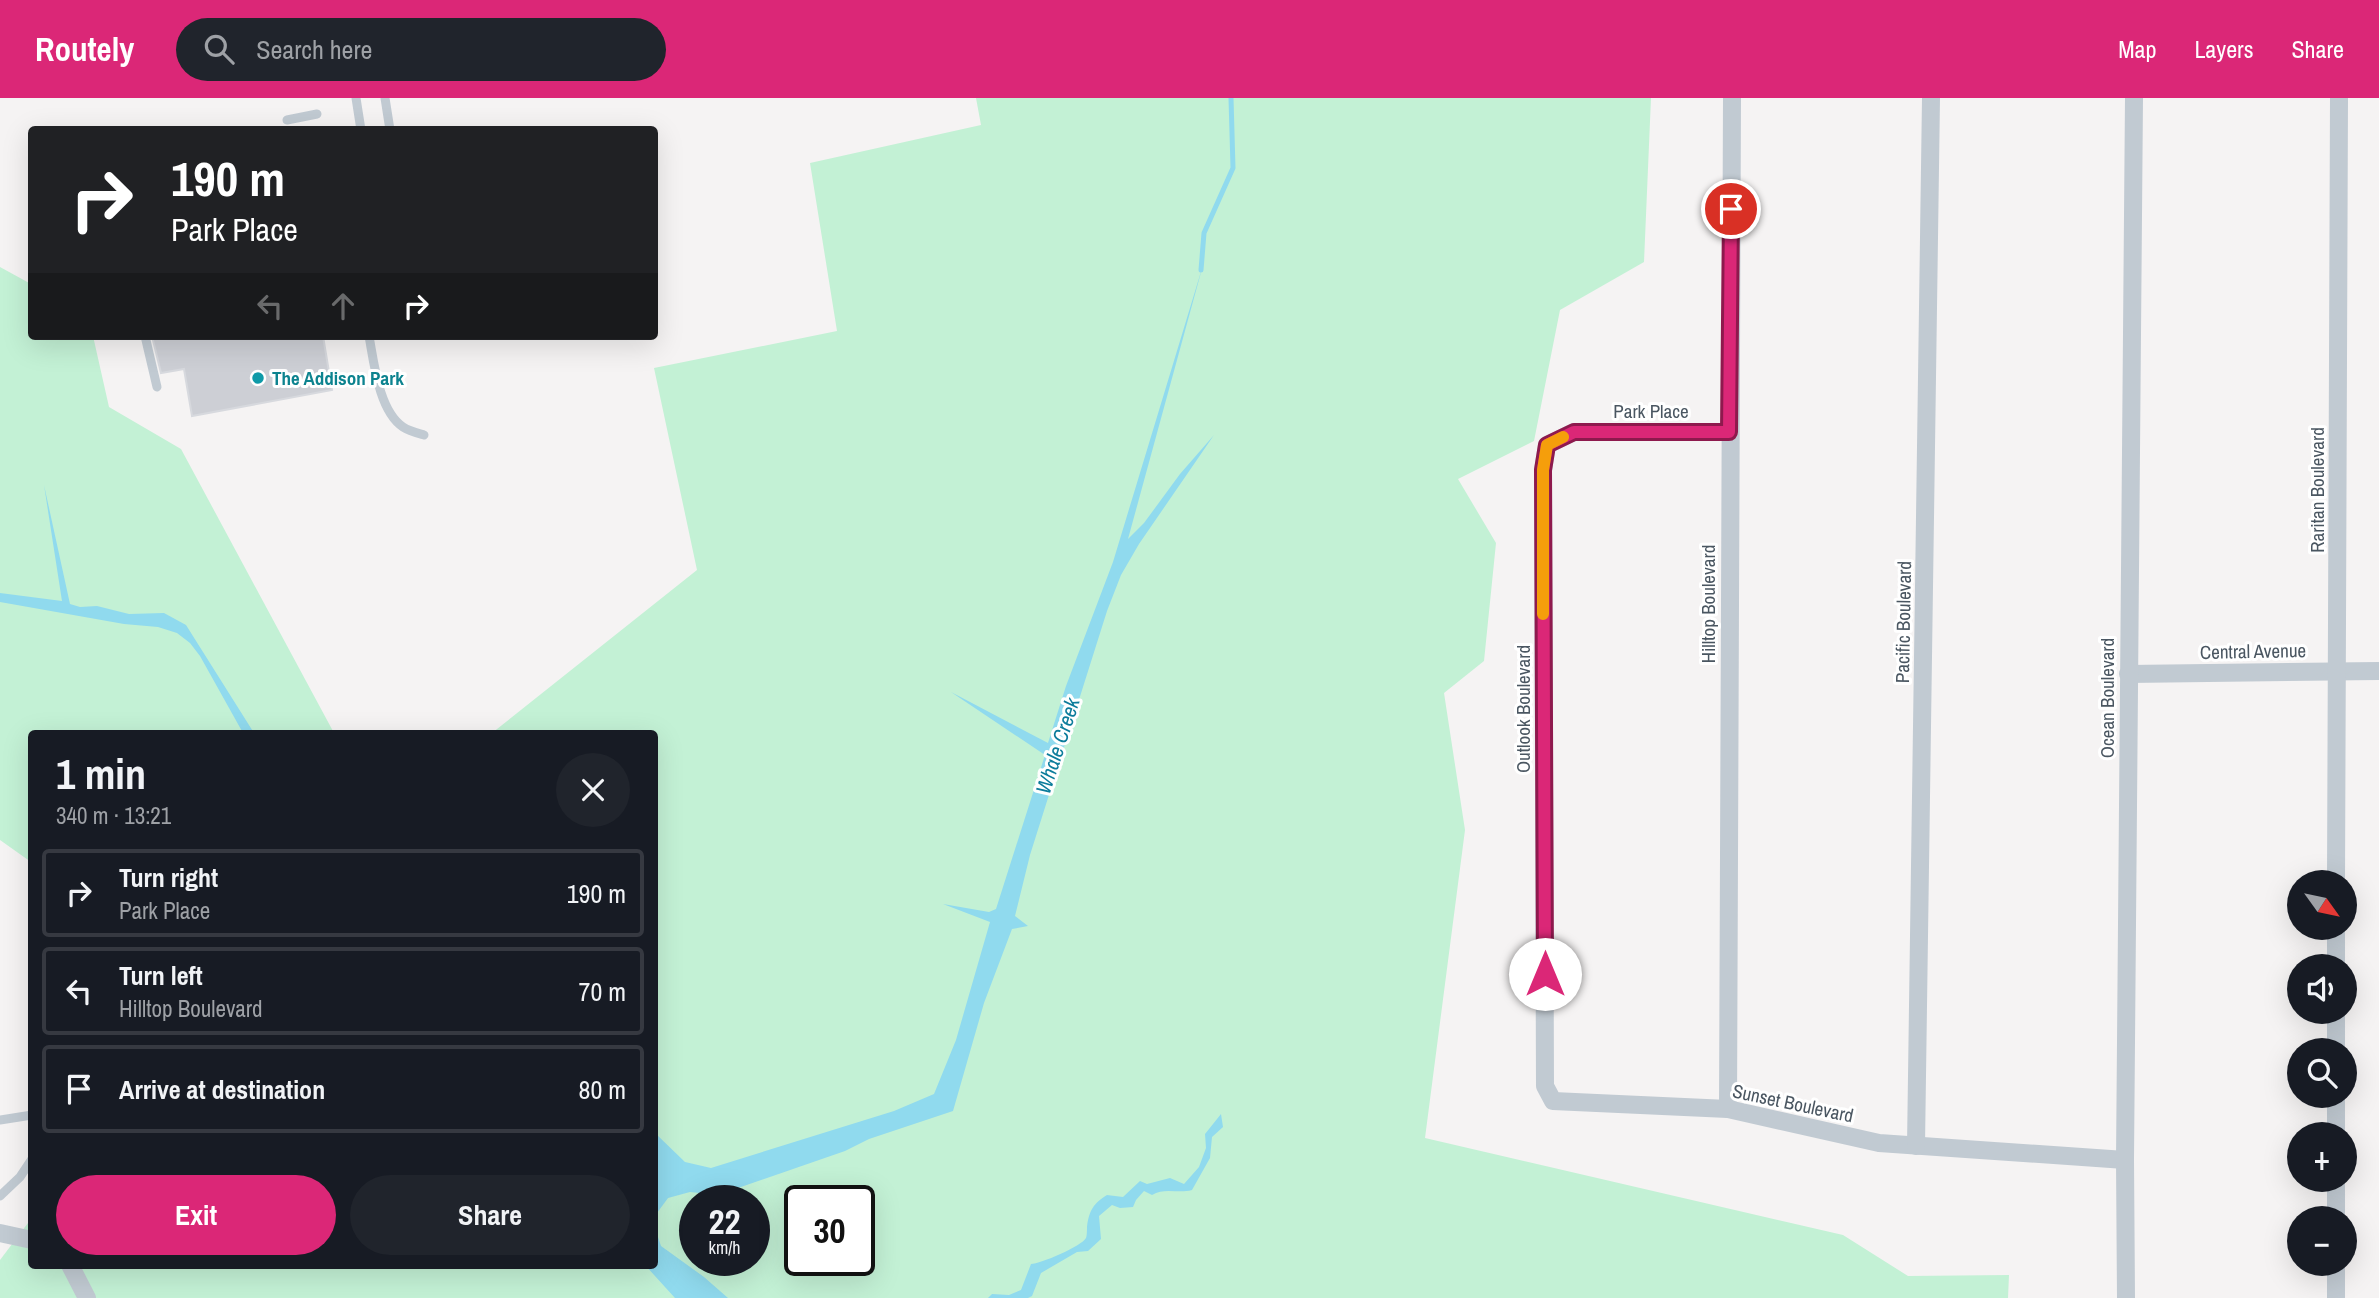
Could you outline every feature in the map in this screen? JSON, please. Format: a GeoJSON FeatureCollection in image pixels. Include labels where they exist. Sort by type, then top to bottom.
{"type":"FeatureCollection","features":[{"type":"Feature","properties":{"kind":"street","name":"Hilltop Boulevard"},"geometry":{"type":"LineString","coordinates":[[1728,1109],[1732,98]]}},
{"type":"Feature","properties":{"kind":"street","name":"Pacific Boulevard"},"geometry":{"type":"LineString","coordinates":[[1916,1146],[1931,98]]}},
{"type":"Feature","properties":{"kind":"street","name":"Ocean Boulevard"},"geometry":{"type":"LineString","coordinates":[[2126,1298],[2134,98]]}},
{"type":"Feature","properties":{"kind":"street","name":"Raritan Boulevard"},"geometry":{"type":"LineString","coordinates":[[2336,870],[2339,98]]}},
{"type":"Feature","properties":{"kind":"street","name":"Park Place"},"geometry":{"type":"LineString","coordinates":[[1574,432],[1729,432]]}},
{"type":"Feature","properties":{"kind":"street","name":"Outlook Boulevard"},"geometry":{"type":"LineString","coordinates":[[1545,1002],[1543,470],[1547,445],[1574,432]]}},
{"type":"Feature","properties":{"kind":"street","name":"Central Avenue"},"geometry":{"type":"LineString","coordinates":[[2129,674],[2379,671]]}},
{"type":"Feature","properties":{"kind":"street","name":"Sunset Boulevard"},"geometry":{"type":"LineString","coordinates":[[1545,1002],[1545,1086],[1553,1101],[1728,1109],[1879,1143],[2125,1160]]}},
{"type":"Feature","properties":{"kind":"street"},"geometry":{"type":"LineString","coordinates":[[0,1233],[28,1239]]}},
{"type":"Feature","properties":{"kind":"street"},"geometry":{"type":"LineString","coordinates":[[72,1269],[87,1298]]}},
{"type":"Feature","properties":{"kind":"street"},"geometry":{"type":"LineString","coordinates":[[2336,1276],[2336,1298]]}},
{"type":"Feature","properties":{"kind":"lane"},"geometry":{"type":"LineString","coordinates":[[356,98],[360,126]]}},
{"type":"Feature","properties":{"kind":"lane"},"geometry":{"type":"LineString","coordinates":[[385,98],[389,126]]}},
{"type":"Feature","properties":{"kind":"lane"},"geometry":{"type":"LineString","coordinates":[[287,120],[317,114]]}},
{"type":"Feature","properties":{"kind":"lane"},"geometry":{"type":"LineString","coordinates":[[146,340],[157,387]]}},
{"type":"Feature","properties":{"kind":"lane"},"geometry":{"type":"LineString","coordinates":[[370,340],[378,381],[388,410],[405,429],[424,435]]}},
{"type":"Feature","properties":{"kind":"lane"},"geometry":{"type":"LineString","coordinates":[[0,1120],[28,1116]]}},
{"type":"Feature","properties":{"kind":"lane"},"geometry":{"type":"LineString","coordinates":[[0,1196],[20,1177],[28,1165]]}},
{"type":"Feature","properties":{"kind":"green space"},"geometry":{"type":"Polygon","coordinates":[[[976,98],[1651,98],[1644,262],[1560,310],[1534,441],[1458,479],[1496,543],[1484,661],[1444,693],[1465,830],[1425,1138],[1843,1235],[1908,1276],[2009,1275],[2008,1298],[0,1298],[0,1260],[28,1223],[28,1269],[658,1269],[658,730],[496,730],[697,570],[654,368],[837,331],[810,163],[981,125],[976,98]]]}},
{"type":"Feature","properties":{"kind":"green space"},"geometry":{"type":"Polygon","coordinates":[[[0,267],[28,282],[28,340],[94,340],[109,407],[181,449],[332,730],[28,730],[28,860],[0,840],[0,267]]]}},
{"type":"Feature","properties":{"kind":"water","name":"Whale Creek"},"geometry":{"type":"Polygon","coordinates":[[[1203,265],[1128,539],[1144,523],[1180,474],[1214,435],[1139,544],[1121,575],[1107,611],[1030,855],[1015,916],[1028,926],[1012,929],[984,1003],[953,1111],[747,1185],[679,1185],[679,1195],[668,1198],[658,1212],[658,1136],[685,1162],[711,1168],[894,1111],[934,1094],[956,1040],[990,922],[943,904],[989,912],[996,909],[1045,755],[951,692],[1048,743],[1066,686],[1113,562],[1203,265]]]}},
{"type":"Feature","properties":{"kind":"water"},"geometry":{"type":"Polygon","coordinates":[[[44,485],[70,604],[80,607],[97,606],[129,614],[164,613],[186,625],[252,730],[241,730],[200,656],[190,643],[177,633],[158,627],[124,624],[0,602],[0,593],[62,601],[44,485]]]}},
{"type":"Feature","properties":{"kind":"water"},"geometry":{"type":"Polygon","coordinates":[[[1221,1114],[1223,1127],[1212,1137],[1210,1158],[1192,1190],[1162,1191],[1152,1195],[1144,1191],[1133,1207],[1120,1208],[1112,1205],[1099,1216],[1101,1239],[1088,1251],[1077,1252],[1041,1273],[1032,1296],[988,1298],[992,1294],[1009,1295],[1021,1290],[1031,1264],[1060,1254],[1083,1241],[1095,1204],[1107,1195],[1123,1197],[1140,1181],[1147,1184],[1170,1178],[1184,1184],[1199,1167],[1206,1148],[1205,1134],[1221,1114]]]}},
{"type":"Feature","properties":{"kind":"water","name":"Whale Creek"},"geometry":{"type":"Polygon","coordinates":[[[658,1237],[661,1246],[679,1259],[679,1276],[703,1276],[728,1298],[675,1298],[649,1269],[658,1269],[658,1237]]]}},
{"type":"Feature","properties":{"kind":"building","name":"The Addison Park"},"geometry":{"type":"Polygon","coordinates":[[[153,340],[324,340],[332,390],[192,416],[184,369],[161,373],[153,340]]]}},
{"type":"Feature","properties":{"kind":"waterway","name":"Whale Creek"},"geometry":{"type":"LineString","coordinates":[[1201,270],[1204,233],[1233,168],[1231,98]]}},
{"type":"Feature","properties":{"kind":"slow traffic"},"geometry":{"type":"LineString","coordinates":[[1543,614],[1543,470],[1547,445],[1563,437]]}},
{"type":"Feature","properties":{"kind":"place","name":"The Addison Park"},"geometry":{"type":"Point","coordinates":[258,378]}},
{"type":"Feature","properties":{"kind":"route"},"geometry":{"type":"LineString","coordinates":[[1545,974],[1543,470],[1547,445],[1574,432],[1729,432],[1731,209]]}}]}
